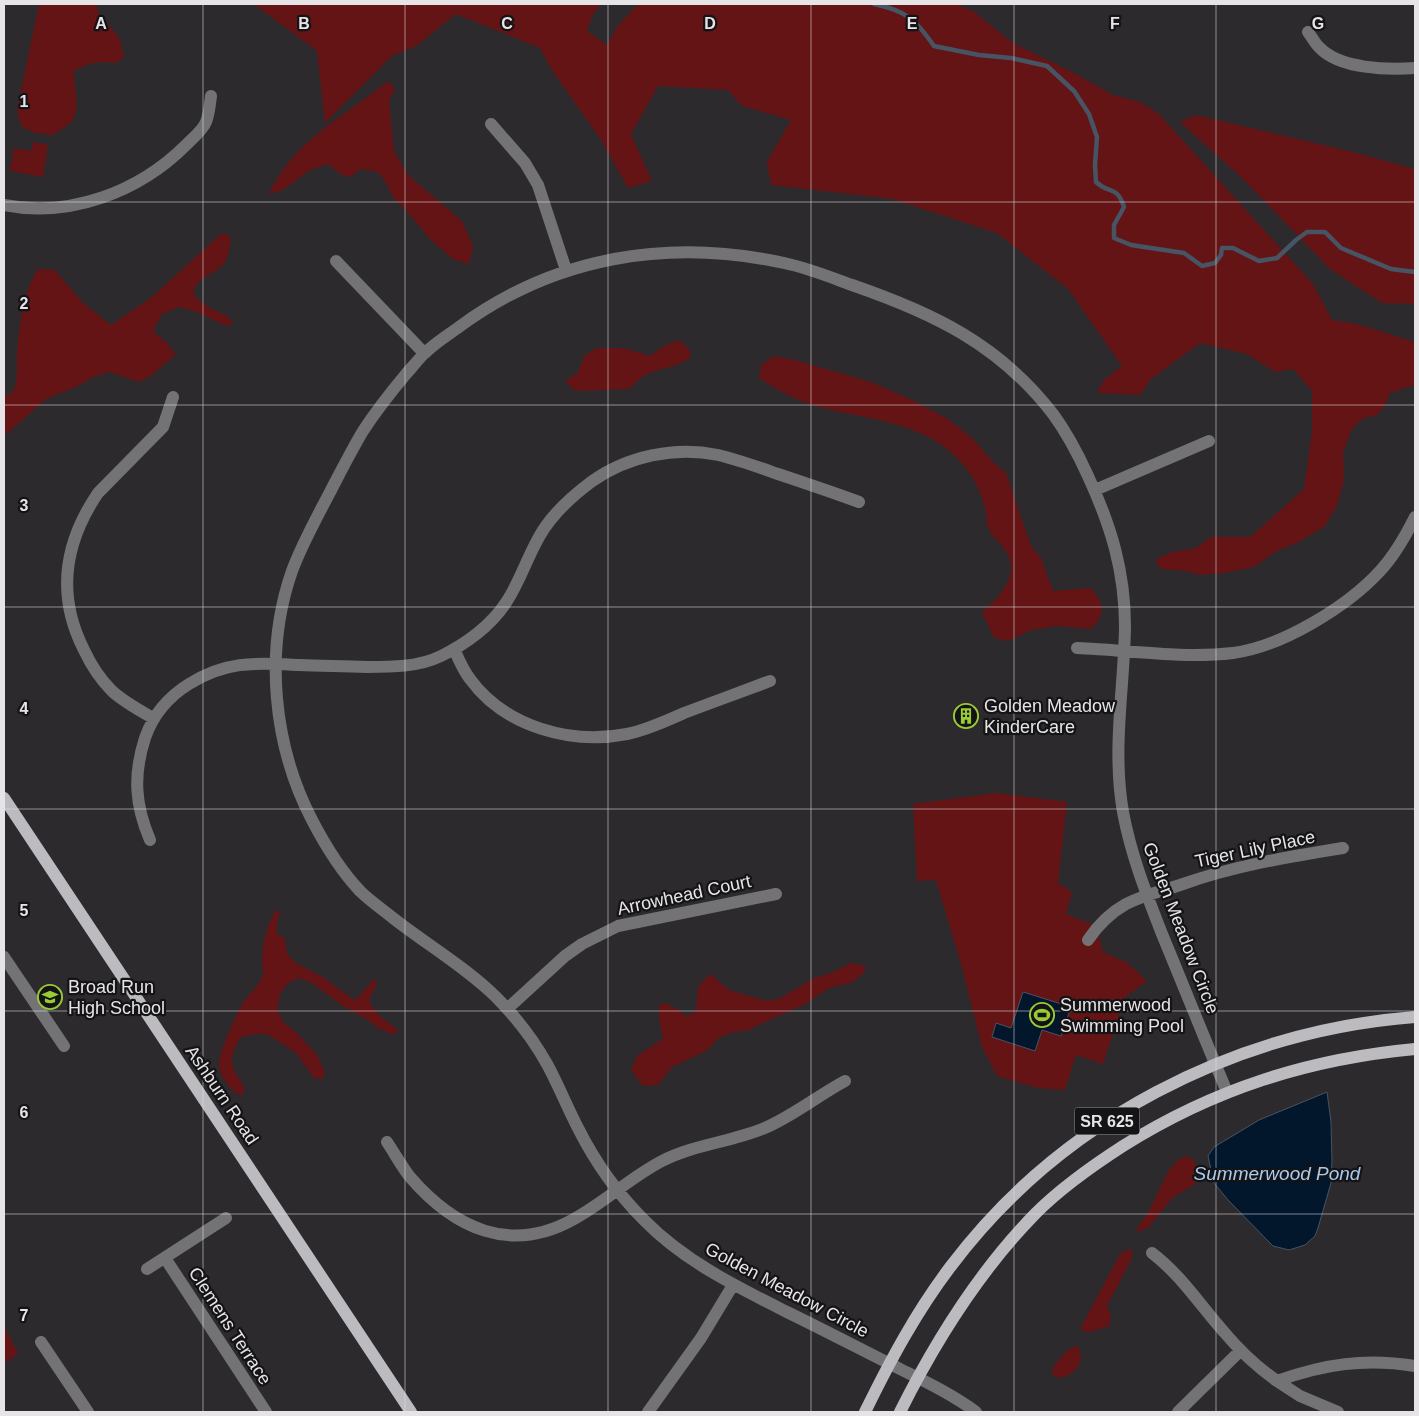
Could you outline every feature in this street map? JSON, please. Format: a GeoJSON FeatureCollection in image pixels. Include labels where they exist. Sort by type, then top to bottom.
{"type":"FeatureCollection","features":[{"type":"Feature","properties":{"kind":"main road","name":"Ashburn Road"},"geometry":{"type":"LineString","coordinates":[[4,798],[411,1412]]}},
{"type":"Feature","properties":{"kind":"main road","name":"SR 625"},"geometry":{"type":"LineString","coordinates":[[865,1412],[889,1363],[922,1307],[952,1265],[1001,1208],[1070,1148],[1119,1114],[1176,1081],[1215,1064],[1281,1040],[1332,1028],[1370,1021],[1415,1017]]}},
{"type":"Feature","properties":{"kind":"main road","name":"SR 625"},"geometry":{"type":"LineString","coordinates":[[900,1412],[917,1377],[967,1295],[992,1262],[1037,1213],[1084,1172],[1173,1117],[1227,1092],[1306,1066],[1415,1049]]}},
{"type":"Feature","properties":{"kind":"street"},"geometry":{"type":"LineString","coordinates":[[1308,32],[1320,49],[1342,62],[1372,67],[1415,68]]}},
{"type":"Feature","properties":{"kind":"street"},"geometry":{"type":"LineString","coordinates":[[4,205],[18,208],[56,208],[80,205],[103,198],[137,183],[175,156],[206,124],[211,96]]}},
{"type":"Feature","properties":{"kind":"street"},"geometry":{"type":"LineString","coordinates":[[491,124],[525,163],[538,185],[566,270]]}},
{"type":"Feature","properties":{"kind":"street","name":"Golden Meadow Circle"},"geometry":{"type":"LineString","coordinates":[[976,1412],[954,1397],[917,1377],[733,1284],[683,1253],[655,1231],[642,1219],[603,1172],[579,1131],[550,1069],[525,1030],[492,993],[471,975],[367,898],[338,863],[311,819],[287,760],[278,713],[277,664],[282,607],[290,576],[309,532],[363,431],[392,391],[424,353],[479,312],[527,287],[566,270],[621,257],[664,252],[732,254],[786,264],[814,272],[913,307],[958,329],[990,350],[1035,393],[1066,432],[1095,490],[1112,534],[1120,567],[1124,600],[1124,651],[1118,724],[1120,789],[1123,812],[1132,853],[1146,895],[1227,1092]]}},
{"type":"Feature","properties":{"kind":"street"},"geometry":{"type":"LineString","coordinates":[[336,261],[424,353]]}},
{"type":"Feature","properties":{"kind":"street"},"geometry":{"type":"LineString","coordinates":[[153,718],[116,694],[102,680],[90,663],[75,630],[69,611],[67,567],[75,535],[89,505],[98,493],[163,427],[173,397]]}},
{"type":"Feature","properties":{"kind":"street"},"geometry":{"type":"LineString","coordinates":[[1095,490],[1209,441]]}},
{"type":"Feature","properties":{"kind":"street"},"geometry":{"type":"LineString","coordinates":[[150,840],[139,804],[136,774],[140,752],[153,718],[165,702],[179,690],[205,674],[237,665],[277,664],[387,667],[415,664],[439,657],[454,649],[483,628],[500,611],[515,587],[538,538],[546,526],[567,502],[600,475],[628,462],[664,453],[702,453],[736,460],[859,502]]}},
{"type":"Feature","properties":{"kind":"street"},"geometry":{"type":"LineString","coordinates":[[1077,648],[1197,655],[1234,653],[1285,637],[1317,621],[1354,596],[1380,571],[1415,517]]}},
{"type":"Feature","properties":{"kind":"street"},"geometry":{"type":"LineString","coordinates":[[454,649],[462,668],[490,702],[523,722],[541,729],[577,736],[613,736],[640,731],[770,681]]}},
{"type":"Feature","properties":{"kind":"street","name":"Tiger Lily Place"},"geometry":{"type":"LineString","coordinates":[[1088,940],[1096,928],[1112,913],[1146,895],[1229,869],[1343,848]]}},
{"type":"Feature","properties":{"kind":"street","name":"Arrowhead Court"},"geometry":{"type":"LineString","coordinates":[[507,1009],[565,956],[582,944],[618,926],[776,894]]}},
{"type":"Feature","properties":{"kind":"street"},"geometry":{"type":"LineString","coordinates":[[4,956],[64,1046]]}},
{"type":"Feature","properties":{"kind":"street"},"geometry":{"type":"LineString","coordinates":[[387,1142],[410,1176],[434,1201],[450,1214],[469,1225],[494,1235],[522,1236],[554,1228],[572,1221],[661,1161],[677,1154],[767,1127],[845,1081]]}},
{"type":"Feature","properties":{"kind":"street","name":"Clemens Terrace"},"geometry":{"type":"LineString","coordinates":[[147,1269],[226,1218]]}},
{"type":"Feature","properties":{"kind":"street"},"geometry":{"type":"LineString","coordinates":[[1152,1253],[1167,1265],[1190,1289],[1240,1351],[1263,1371],[1300,1396],[1338,1412]]}},
{"type":"Feature","properties":{"kind":"street","name":"Clemens Terrace"},"geometry":{"type":"LineString","coordinates":[[165,1258],[266,1412]]}},
{"type":"Feature","properties":{"kind":"street"},"geometry":{"type":"LineString","coordinates":[[648,1412],[701,1338],[733,1284]]}},
{"type":"Feature","properties":{"kind":"street"},"geometry":{"type":"LineString","coordinates":[[41,1342],[88,1412]]}},
{"type":"Feature","properties":{"kind":"street"},"geometry":{"type":"LineString","coordinates":[[1178,1412],[1240,1351]]}},
{"type":"Feature","properties":{"kind":"street"},"geometry":{"type":"LineString","coordinates":[[1277,1381],[1306,1371],[1354,1362],[1379,1362],[1415,1366]]}},
{"type":"Feature","properties":{"kind":"shaded area"},"geometry":{"type":"Polygon","coordinates":[[[39,4],[95,4],[101,16],[120,39],[124,57],[116,63],[94,63],[74,71],[77,103],[75,115],[70,123],[53,135],[35,133],[21,126],[17,110],[39,4]]]}},
{"type":"Feature","properties":{"kind":"shaded area"},"geometry":{"type":"Polygon","coordinates":[[[256,4],[601,4],[592,16],[587,31],[607,45],[617,27],[638,4],[956,4],[973,11],[1013,43],[1074,73],[1113,95],[1140,102],[1158,113],[1313,284],[1332,320],[1357,324],[1415,342],[1415,385],[1390,393],[1385,406],[1376,416],[1363,418],[1351,430],[1343,453],[1344,480],[1337,505],[1325,526],[1299,542],[1275,552],[1254,567],[1225,573],[1200,575],[1185,571],[1161,569],[1155,560],[1172,552],[1196,548],[1211,537],[1250,537],[1304,489],[1312,431],[1312,391],[1293,369],[1275,372],[1247,354],[1200,343],[1151,379],[1140,395],[1097,393],[1104,380],[1122,366],[1068,289],[997,233],[892,199],[771,185],[767,162],[791,120],[742,106],[728,90],[658,86],[631,134],[652,181],[628,188],[601,140],[552,70],[540,48],[456,14],[416,46],[392,56],[325,123],[317,51],[256,4]]]}},
{"type":"Feature","properties":{"kind":"shaded area"},"geometry":{"type":"Polygon","coordinates":[[[388,81],[395,89],[389,101],[394,151],[408,175],[462,221],[473,246],[469,264],[453,259],[431,240],[394,199],[378,172],[361,169],[350,177],[342,175],[328,164],[310,170],[283,190],[269,194],[291,159],[306,144],[388,81]]]}},
{"type":"Feature","properties":{"kind":"shaded area"},"geometry":{"type":"Polygon","coordinates":[[[1196,115],[1349,151],[1415,169],[1415,304],[1382,303],[1330,269],[1241,177],[1180,122],[1196,115]]]}},
{"type":"Feature","properties":{"kind":"shaded area"},"geometry":{"type":"Polygon","coordinates":[[[33,142],[48,145],[43,177],[10,171],[14,148],[31,151],[33,142]]]}},
{"type":"Feature","properties":{"kind":"shaded area"},"geometry":{"type":"Polygon","coordinates":[[[222,233],[230,236],[226,259],[222,266],[203,278],[193,292],[198,300],[229,317],[233,324],[226,326],[197,312],[179,307],[162,314],[153,331],[176,354],[151,376],[139,382],[110,372],[95,376],[78,386],[46,399],[4,435],[4,397],[13,392],[15,387],[18,344],[25,299],[38,269],[55,270],[83,303],[111,325],[152,297],[222,233]]]}},
{"type":"Feature","properties":{"kind":"shaded area"},"geometry":{"type":"Polygon","coordinates":[[[679,340],[689,349],[691,357],[678,364],[646,375],[629,389],[576,391],[565,382],[578,372],[585,355],[597,348],[624,348],[650,356],[664,346],[679,340]]]}},
{"type":"Feature","properties":{"kind":"shaded area"},"geometry":{"type":"Polygon","coordinates":[[[774,356],[795,360],[871,382],[910,399],[948,419],[972,438],[994,463],[1006,473],[1031,546],[1041,558],[1053,591],[1091,588],[1099,599],[1102,608],[1100,618],[1096,624],[1091,629],[1057,626],[1031,630],[1008,641],[994,638],[982,612],[995,600],[1006,585],[1010,577],[1010,560],[1006,551],[989,530],[980,494],[965,467],[950,451],[933,439],[914,431],[895,424],[813,405],[778,390],[759,378],[761,365],[774,356]]]}},
{"type":"Feature","properties":{"kind":"shaded area"},"geometry":{"type":"Polygon","coordinates":[[[996,793],[1067,802],[1058,883],[1072,892],[1066,914],[1096,926],[1103,952],[1128,963],[1147,981],[1125,997],[1103,1064],[1076,1055],[1065,1090],[1038,1088],[997,1076],[982,1047],[961,964],[936,880],[917,881],[913,804],[996,793]]]}},
{"type":"Feature","properties":{"kind":"shaded area"},"geometry":{"type":"Polygon","coordinates":[[[276,910],[280,913],[277,922],[277,935],[284,937],[288,955],[296,963],[321,976],[355,1000],[375,979],[377,984],[370,997],[370,1004],[381,1017],[398,1030],[394,1035],[378,1028],[365,1018],[343,1006],[312,983],[298,978],[288,983],[280,994],[277,1009],[283,1022],[298,1034],[317,1055],[325,1073],[322,1079],[314,1078],[296,1053],[267,1034],[241,1037],[233,1052],[232,1064],[236,1075],[245,1088],[241,1096],[224,1079],[220,1070],[219,1060],[228,1033],[241,1006],[262,977],[264,941],[270,921],[276,910]]]}},
{"type":"Feature","properties":{"kind":"shaded area"},"geometry":{"type":"Polygon","coordinates":[[[851,963],[866,966],[862,975],[851,983],[832,987],[808,1003],[750,1030],[734,1032],[719,1038],[706,1051],[672,1067],[658,1085],[643,1086],[631,1070],[637,1056],[663,1039],[659,1018],[659,1005],[665,1003],[679,1010],[687,1017],[696,1010],[698,987],[710,974],[729,990],[767,1001],[779,999],[814,978],[831,973],[851,963]]]}},
{"type":"Feature","properties":{"kind":"shaded area"},"geometry":{"type":"Polygon","coordinates":[[[1188,1156],[1195,1162],[1202,1176],[1195,1184],[1172,1198],[1148,1228],[1137,1232],[1138,1226],[1148,1213],[1169,1170],[1179,1159],[1188,1156]]]}},
{"type":"Feature","properties":{"kind":"shaded area"},"geometry":{"type":"Polygon","coordinates":[[[1129,1249],[1133,1251],[1131,1260],[1107,1306],[1111,1316],[1109,1326],[1083,1332],[1081,1327],[1120,1254],[1129,1249]]]}},
{"type":"Feature","properties":{"kind":"shaded area"},"geometry":{"type":"Polygon","coordinates":[[[4,1326],[18,1354],[4,1363],[4,1326]]]}},
{"type":"Feature","properties":{"kind":"shaded area"},"geometry":{"type":"Polygon","coordinates":[[[1077,1346],[1081,1358],[1078,1367],[1062,1378],[1053,1376],[1052,1369],[1060,1358],[1069,1349],[1077,1346]]]}},
{"type":"Feature","properties":{"kind":"water","name":"Summerwood Swimming Pool"},"geometry":{"type":"Polygon","coordinates":[[[1023,992],[1071,1007],[1061,1036],[1042,1030],[1035,1051],[992,1037],[996,1023],[1011,1028],[1023,992]]]}},
{"type":"Feature","properties":{"kind":"water","name":"Summerwood Pond"},"geometry":{"type":"Polygon","coordinates":[[[1327,1092],[1331,1122],[1331,1183],[1318,1228],[1315,1236],[1305,1245],[1289,1250],[1273,1246],[1214,1183],[1208,1156],[1214,1147],[1259,1120],[1327,1092]]]}},
{"type":"Feature","properties":{"kind":"waterway"},"geometry":{"type":"LineString","coordinates":[[874,4],[895,10],[909,17],[934,46],[979,55],[1011,58],[1047,66],[1074,91],[1089,114],[1097,137],[1096,182],[1116,193],[1124,207],[1114,225],[1114,238],[1131,245],[1184,253],[1202,266],[1215,263],[1221,255],[1222,248],[1233,248],[1259,261],[1277,258],[1307,232],[1325,232],[1341,248],[1391,269],[1415,272]]}},
{"type":"Feature","properties":{"kind":"place","name":"Golden Meadow KinderCare"},"geometry":{"type":"Point","coordinates":[966,716]}},
{"type":"Feature","properties":{"kind":"place","name":"Broad Run High School"},"geometry":{"type":"Point","coordinates":[50,997]}},
{"type":"Feature","properties":{"kind":"place","name":"Summerwood Swimming Pool"},"geometry":{"type":"Point","coordinates":[1042,1015]}}]}
